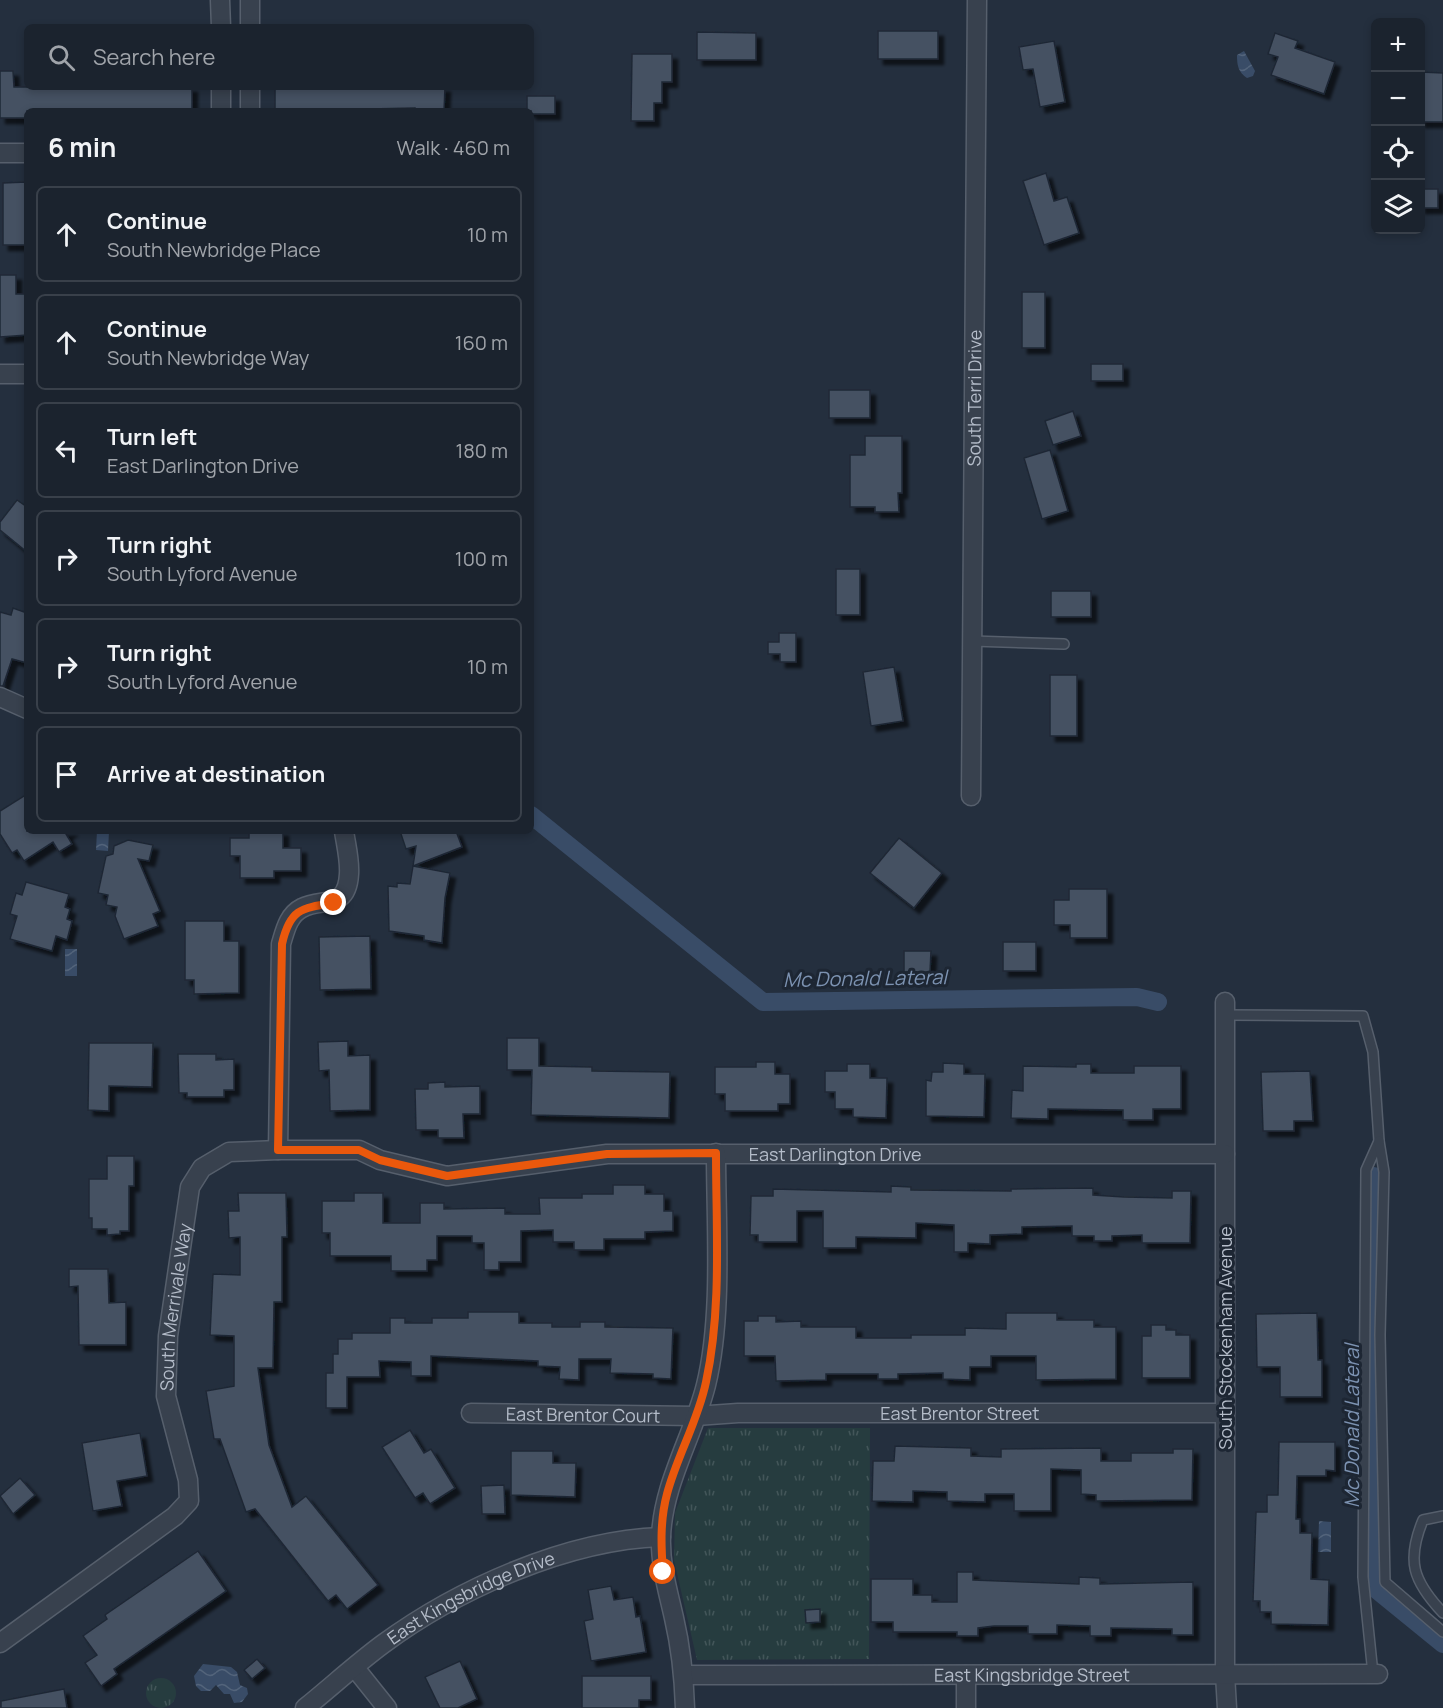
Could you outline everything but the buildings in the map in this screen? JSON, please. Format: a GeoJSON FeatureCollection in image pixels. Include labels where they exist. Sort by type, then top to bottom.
{"type":"FeatureCollection","features":[{"type":"Feature","properties":{"kind":"street"},"geometry":{"type":"LineString","coordinates":[[220,0],[220,24]]}},
{"type":"Feature","properties":{"kind":"street"},"geometry":{"type":"LineString","coordinates":[[250,0],[250,24]]}},
{"type":"Feature","properties":{"kind":"street","name":"South Terri Drive"},"geometry":{"type":"LineString","coordinates":[[970,796],[977,0]]}},
{"type":"Feature","properties":{"kind":"street"},"geometry":{"type":"LineString","coordinates":[[221,90],[221,108]]}},
{"type":"Feature","properties":{"kind":"street"},"geometry":{"type":"LineString","coordinates":[[250,90],[250,108]]}},
{"type":"Feature","properties":{"kind":"street"},"geometry":{"type":"LineString","coordinates":[[0,153],[24,153]]}},
{"type":"Feature","properties":{"kind":"street"},"geometry":{"type":"LineString","coordinates":[[0,374],[24,374]]}},
{"type":"Feature","properties":{"kind":"street"},"geometry":{"type":"LineString","coordinates":[[0,697],[24,708]]}},
{"type":"Feature","properties":{"kind":"street"},"geometry":{"type":"LineString","coordinates":[[278,1150],[282,944],[286,924],[302,908],[334,903],[344,892],[349,875],[344,834]]}},
{"type":"Feature","properties":{"kind":"street","name":"South Stockenham Avenue"},"geometry":{"type":"LineString","coordinates":[[1225,1009],[1225,1674],[1227,1708]]}},
{"type":"Feature","properties":{"kind":"street","name":"East Darlington Drive"},"geometry":{"type":"LineString","coordinates":[[202,1168],[229,1152],[278,1150],[359,1150],[380,1160],[447,1176],[607,1154],[1225,1154]]}},
{"type":"Feature","properties":{"kind":"street"},"geometry":{"type":"LineString","coordinates":[[685,1708],[684,1675],[663,1572],[661,1537],[666,1496],[696,1416],[713,1347],[717,1239],[716,1153]]}},
{"type":"Feature","properties":{"kind":"street","name":"South Merrivale Way"},"geometry":{"type":"LineString","coordinates":[[0,1643],[175,1516],[189,1501],[188,1480],[166,1396],[168,1346],[190,1187],[202,1168]]}},
{"type":"Feature","properties":{"kind":"street","name":"East Brentor Court"},"geometry":{"type":"LineString","coordinates":[[471,1413],[696,1416]]}},
{"type":"Feature","properties":{"kind":"street","name":"East Brentor Street"},"geometry":{"type":"LineString","coordinates":[[696,1416],[738,1413],[1225,1413]]}},
{"type":"Feature","properties":{"kind":"street","name":"East Kingsbridge Drive"},"geometry":{"type":"LineString","coordinates":[[305,1708],[383,1644],[431,1612],[500,1578],[574,1551],[632,1538],[661,1537]]}},
{"type":"Feature","properties":{"kind":"street"},"geometry":{"type":"LineString","coordinates":[[355,1668],[387,1708]]}},
{"type":"Feature","properties":{"kind":"street","name":"East Kingsbridge Street"},"geometry":{"type":"LineString","coordinates":[[684,1675],[1376,1674]]}},
{"type":"Feature","properties":{"kind":"street"},"geometry":{"type":"LineString","coordinates":[[966,1675],[966,1708]]}},
{"type":"Feature","properties":{"kind":"lane"},"geometry":{"type":"LineString","coordinates":[[972,641],[1064,644]]}},
{"type":"Feature","properties":{"kind":"lane"},"geometry":{"type":"LineString","coordinates":[[1225,1009],[1363,1016],[1373,1052],[1379,1141],[1384,1172],[1380,1335],[1385,1582],[1443,1632]]}},
{"type":"Feature","properties":{"kind":"lane"},"geometry":{"type":"LineString","coordinates":[[1376,1674],[1363,1577],[1366,1170],[1379,1141]]}},
{"type":"Feature","properties":{"kind":"lane"},"geometry":{"type":"LineString","coordinates":[[1443,1516],[1423,1520],[1414,1540],[1413,1564],[1419,1584],[1443,1613]]}},
{"type":"Feature","properties":{"kind":"green space"},"geometry":{"type":"Polygon","coordinates":[[[708,1428],[870,1428],[869,1659],[697,1660],[674,1560],[675,1513],[708,1428]]]}},
{"type":"Feature","properties":{"kind":"green space"},"geometry":{"type":"Polygon","coordinates":[[[161,1678],[172,1682],[176,1693],[172,1704],[161,1708],[150,1704],[146,1693],[150,1682],[161,1678]]]}},
{"type":"Feature","properties":{"kind":"water"},"geometry":{"type":"Polygon","coordinates":[[[1244,51],[1255,71],[1253,76],[1247,78],[1240,71],[1237,62],[1237,55],[1244,51]]]}},
{"type":"Feature","properties":{"kind":"water"},"geometry":{"type":"Polygon","coordinates":[[[97,834],[109,834],[108,851],[96,850],[97,834]]]}},
{"type":"Feature","properties":{"kind":"water"},"geometry":{"type":"Polygon","coordinates":[[[65,949],[77,949],[77,976],[65,976],[65,949]]]}},
{"type":"Feature","properties":{"kind":"water"},"geometry":{"type":"Polygon","coordinates":[[[1319,1521],[1331,1522],[1331,1552],[1318,1552],[1319,1521]]]}},
{"type":"Feature","properties":{"kind":"water"},"geometry":{"type":"Polygon","coordinates":[[[203,1664],[231,1667],[237,1672],[240,1685],[247,1688],[248,1694],[242,1702],[234,1703],[230,1694],[224,1694],[216,1685],[210,1691],[201,1691],[196,1686],[194,1676],[203,1664]]]}},
{"type":"Feature","properties":{"kind":"waterway","name":"Mc Donald Lateral"},"geometry":{"type":"LineString","coordinates":[[534,817],[763,1002],[1137,997],[1158,1002]]}},
{"type":"Feature","properties":{"kind":"waterway","name":"Mc Donald Lateral"},"geometry":{"type":"LineString","coordinates":[[1374,1176],[1373,1587],[1443,1644]]}},
{"type":"Feature","properties":{"kind":"route"},"geometry":{"type":"LineString","coordinates":[[334,903],[302,908],[286,924],[282,944],[278,1150],[359,1150],[380,1160],[447,1176],[607,1154],[716,1153],[717,1239],[713,1347],[706,1384],[696,1416],[666,1496],[661,1537],[663,1572]]}}]}
